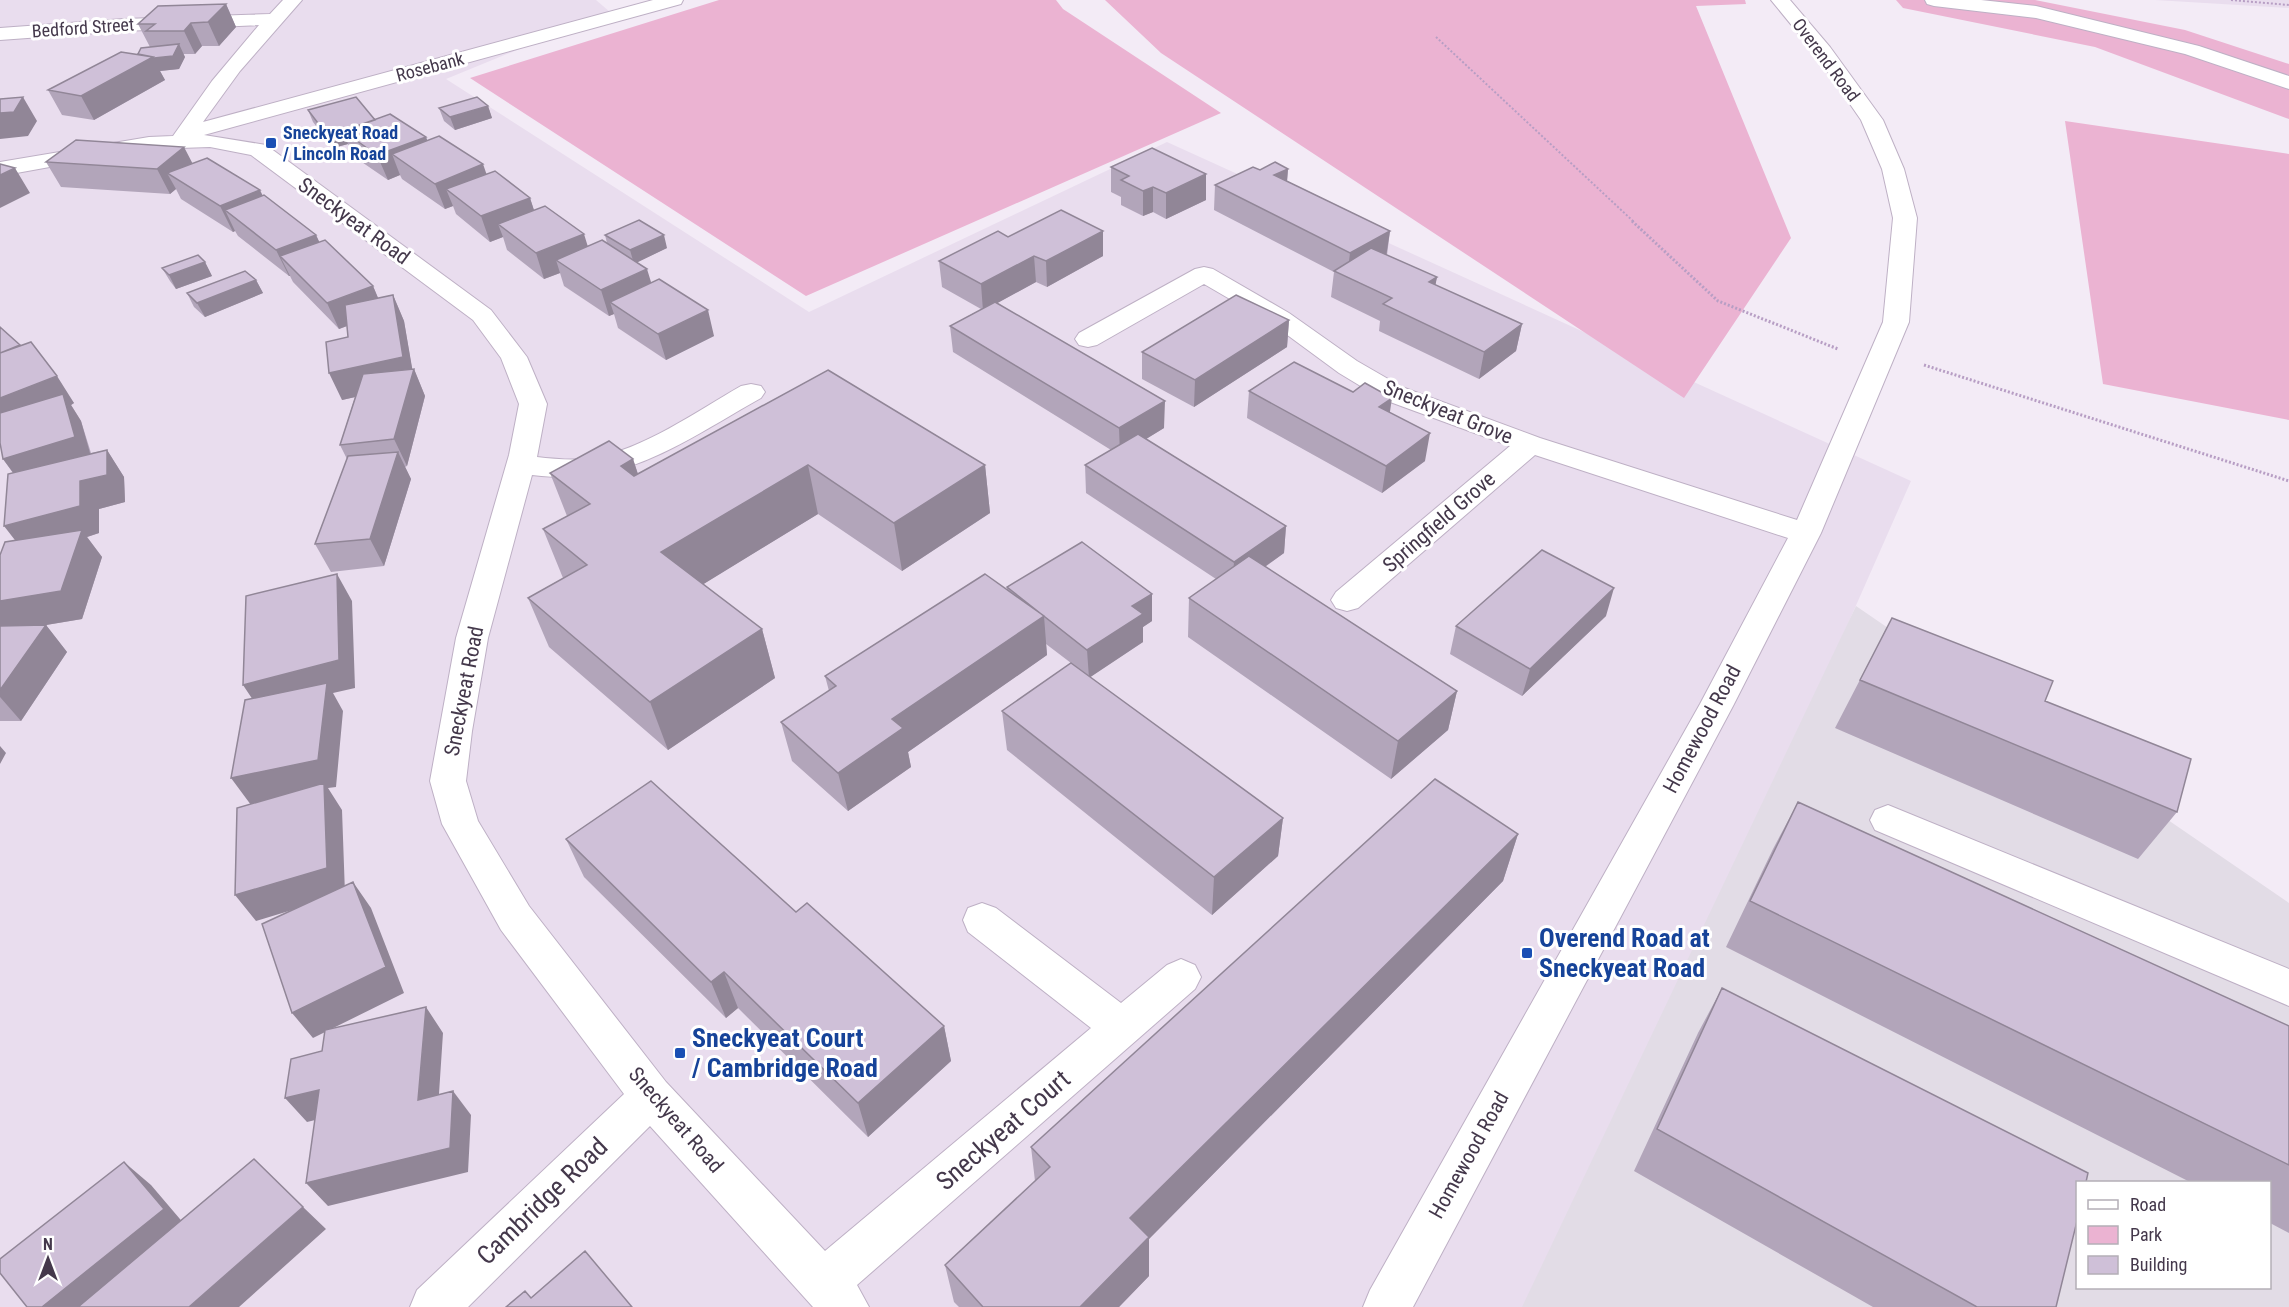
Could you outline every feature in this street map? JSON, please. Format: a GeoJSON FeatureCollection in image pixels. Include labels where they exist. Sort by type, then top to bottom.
{"type":"FeatureCollection","features":[{"type":"Feature","properties":{"kind":"street"},"geometry":{"type":"LineString","coordinates":[[0,169],[183,138],[240,58],[293,0]]}},
{"type":"Feature","properties":{"kind":"street","name":"Rosebank"},"geometry":{"type":"LineString","coordinates":[[183,138],[674,0]]}},
{"type":"Feature","properties":{"kind":"street","name":"Overend Road"},"geometry":{"type":"LineString","coordinates":[[1780,0],[1823,51],[1872,120]]}},
{"type":"Feature","properties":{"kind":"street"},"geometry":{"type":"LineString","coordinates":[[1934,0],[2036,12],[2192,50],[2289,83]]}},
{"type":"Feature","properties":{"kind":"street","name":"Bedford Street"},"geometry":{"type":"LineString","coordinates":[[0,34],[157,23],[275,19]]}},
{"type":"Feature","properties":{"kind":"street","name":"Homewood Road"},"geometry":{"type":"LineString","coordinates":[[1387,1307],[1716,706],[1806,533],[1896,322],[1905,218],[1893,169],[1872,120]]}},
{"type":"Feature","properties":{"kind":"street","name":"Sneckyeat Road"},"geometry":{"type":"LineString","coordinates":[[183,138],[258,150],[482,315],[514,357],[533,404],[520,465],[472,638],[448,781],[460,824],[515,918],[651,1096],[835,1295]]}},
{"type":"Feature","properties":{"kind":"street","name":"Sneckyeat Grove"},"geometry":{"type":"LineString","coordinates":[[1088,339],[1204,274],[1280,318],[1348,367],[1392,393],[1530,444],[1806,533]]}},
{"type":"Feature","properties":{"kind":"street"},"geometry":{"type":"LineString","coordinates":[[520,465],[560,468],[602,465],[650,447],[751,392]]}},
{"type":"Feature","properties":{"kind":"street","name":"Springfield Grove"},"geometry":{"type":"LineString","coordinates":[[1347,600],[1530,444]]}},
{"type":"Feature","properties":{"kind":"street"},"geometry":{"type":"LineString","coordinates":[[1888,820],[2289,988]]}},
{"type":"Feature","properties":{"kind":"street"},"geometry":{"type":"LineString","coordinates":[[982,920],[1122,1028]]}},
{"type":"Feature","properties":{"kind":"street","name":"Sneckyeat Court"},"geometry":{"type":"LineString","coordinates":[[835,1295],[1122,1028],[1181,977]]}},
{"type":"Feature","properties":{"kind":"street","name":"Cambridge Road"},"geometry":{"type":"LineString","coordinates":[[434,1307],[651,1096]]}},
{"type":"Feature","properties":{"kind":"path"},"geometry":{"type":"LineString","coordinates":[[2231,0],[2289,5]]}},
{"type":"Feature","properties":{"kind":"path"},"geometry":{"type":"LineString","coordinates":[[1436,37],[1718,301],[1881,358],[2289,481]]}},
{"type":"Feature","properties":{"kind":"shaded area"},"geometry":{"type":"Polygon","coordinates":[[[0,0],[596,0],[610,12],[446,79],[809,312],[1167,142],[1911,481],[1694,972],[1530,1307],[0,1307],[0,0]]]}},
{"type":"Feature","properties":{"kind":"shaded area"},"geometry":{"type":"Polygon","coordinates":[[[2155,0],[2289,0],[2289,8],[2155,0]]]}},
{"type":"Feature","properties":{"kind":"shaded area"},"geometry":{"type":"Polygon","coordinates":[[[1856,606],[2289,903],[2289,1307],[1522,1307],[1856,606]]]}},
{"type":"Feature","properties":{"kind":"green space"},"geometry":{"type":"Polygon","coordinates":[[[719,0],[1056,0],[1063,9],[1221,113],[806,296],[470,78],[719,0]]]}},
{"type":"Feature","properties":{"kind":"green space"},"geometry":{"type":"Polygon","coordinates":[[[1105,0],[1745,0],[1746,4],[1696,6],[1791,238],[1684,398],[1161,53],[1105,0]]]}},
{"type":"Feature","properties":{"kind":"green space"},"geometry":{"type":"Polygon","coordinates":[[[1896,0],[2035,0],[2185,30],[2289,64],[2289,119],[2095,47],[1903,8],[1896,0]]]}},
{"type":"Feature","properties":{"kind":"green space"},"geometry":{"type":"Polygon","coordinates":[[[2065,121],[2289,154],[2289,420],[2103,384],[2065,121]]]}},
{"type":"Feature","properties":{"kind":"building"},"geometry":{"type":"Polygon","coordinates":[[[226,4],[208,22],[191,23],[184,31],[146,31],[155,24],[138,24],[158,6],[226,4]]]}},
{"type":"Feature","properties":{"kind":"building"},"geometry":{"type":"Polygon","coordinates":[[[179,44],[173,56],[154,58],[138,54],[141,48],[179,44]]]}},
{"type":"Feature","properties":{"kind":"building"},"geometry":{"type":"Polygon","coordinates":[[[121,52],[153,57],[81,96],[48,90],[121,52]]]}},
{"type":"Feature","properties":{"kind":"building"},"geometry":{"type":"Polygon","coordinates":[[[23,97],[14,112],[0,113],[0,99],[23,97]]]}},
{"type":"Feature","properties":{"kind":"building"},"geometry":{"type":"Polygon","coordinates":[[[356,97],[375,120],[327,135],[308,110],[356,97]]]}},
{"type":"Feature","properties":{"kind":"building"},"geometry":{"type":"Polygon","coordinates":[[[477,97],[488,106],[450,117],[439,108],[477,97]]]}},
{"type":"Feature","properties":{"kind":"building"},"geometry":{"type":"Polygon","coordinates":[[[390,114],[426,137],[377,155],[343,131],[390,114]]]}},
{"type":"Feature","properties":{"kind":"building"},"geometry":{"type":"Polygon","coordinates":[[[439,136],[483,164],[435,184],[392,154],[439,136]]]}},
{"type":"Feature","properties":{"kind":"building"},"geometry":{"type":"Polygon","coordinates":[[[76,140],[184,147],[157,169],[46,162],[76,140]]]}},
{"type":"Feature","properties":{"kind":"building"},"geometry":{"type":"Polygon","coordinates":[[[1152,148],[1206,174],[1166,193],[1153,187],[1143,191],[1121,180],[1129,176],[1111,167],[1152,148]]]}},
{"type":"Feature","properties":{"kind":"building"},"geometry":{"type":"Polygon","coordinates":[[[207,158],[260,190],[220,206],[167,173],[207,158]]]}},
{"type":"Feature","properties":{"kind":"building"},"geometry":{"type":"Polygon","coordinates":[[[1275,162],[1288,169],[1274,175],[1390,231],[1350,253],[1215,185],[1253,167],[1260,170],[1275,162]]]}},
{"type":"Feature","properties":{"kind":"building"},"geometry":{"type":"Polygon","coordinates":[[[0,164],[15,168],[0,175],[0,164]]]}},
{"type":"Feature","properties":{"kind":"building"},"geometry":{"type":"Polygon","coordinates":[[[495,171],[530,198],[481,216],[446,189],[495,171]]]}},
{"type":"Feature","properties":{"kind":"building"},"geometry":{"type":"Polygon","coordinates":[[[264,195],[316,235],[276,250],[225,210],[264,195]]]}},
{"type":"Feature","properties":{"kind":"building"},"geometry":{"type":"Polygon","coordinates":[[[545,206],[584,234],[536,253],[498,224],[545,206]]]}},
{"type":"Feature","properties":{"kind":"building"},"geometry":{"type":"Polygon","coordinates":[[[1061,210],[1103,231],[1046,261],[1034,256],[981,284],[939,261],[998,231],[1008,237],[1061,210]]]}},
{"type":"Feature","properties":{"kind":"building"},"geometry":{"type":"Polygon","coordinates":[[[639,220],[664,235],[630,250],[605,235],[639,220]]]}},
{"type":"Feature","properties":{"kind":"building"},"geometry":{"type":"Polygon","coordinates":[[[325,240],[373,286],[327,303],[280,256],[325,240]]]}},
{"type":"Feature","properties":{"kind":"building"},"geometry":{"type":"Polygon","coordinates":[[[602,240],[647,269],[601,290],[556,260],[602,240]]]}},
{"type":"Feature","properties":{"kind":"building"},"geometry":{"type":"Polygon","coordinates":[[[1371,248],[1437,277],[1429,282],[1522,324],[1484,352],[1383,304],[1392,298],[1334,271],[1371,248]]]}},
{"type":"Feature","properties":{"kind":"building"},"geometry":{"type":"Polygon","coordinates":[[[198,255],[205,262],[169,275],[162,268],[198,255]]]}},
{"type":"Feature","properties":{"kind":"building"},"geometry":{"type":"Polygon","coordinates":[[[245,271],[256,280],[197,303],[187,293],[245,271]]]}},
{"type":"Feature","properties":{"kind":"building"},"geometry":{"type":"Polygon","coordinates":[[[659,279],[708,310],[658,334],[610,302],[659,279]]]}},
{"type":"Feature","properties":{"kind":"building"},"geometry":{"type":"Polygon","coordinates":[[[393,295],[403,357],[329,373],[326,342],[348,337],[345,305],[393,295]]]}},
{"type":"Feature","properties":{"kind":"building"},"geometry":{"type":"Polygon","coordinates":[[[1236,295],[1289,320],[1195,380],[1142,352],[1236,295]]]}},
{"type":"Feature","properties":{"kind":"building"},"geometry":{"type":"Polygon","coordinates":[[[995,302],[1165,401],[1119,428],[950,326],[995,302]]]}},
{"type":"Feature","properties":{"kind":"building"},"geometry":{"type":"Polygon","coordinates":[[[0,327],[20,345],[0,353],[0,327]]]}},
{"type":"Feature","properties":{"kind":"building"},"geometry":{"type":"Polygon","coordinates":[[[31,342],[57,376],[0,398],[0,353],[31,342]]]}},
{"type":"Feature","properties":{"kind":"building"},"geometry":{"type":"Polygon","coordinates":[[[1294,362],[1353,392],[1365,383],[1392,398],[1379,407],[1430,433],[1386,466],[1249,391],[1294,362]]]}},
{"type":"Feature","properties":{"kind":"building"},"geometry":{"type":"Polygon","coordinates":[[[414,369],[394,439],[340,445],[363,374],[414,369]]]}},
{"type":"Feature","properties":{"kind":"building"},"geometry":{"type":"Polygon","coordinates":[[[828,370],[985,465],[894,523],[808,465],[661,552],[762,629],[650,702],[528,598],[587,565],[543,529],[590,504],[550,473],[609,441],[633,459],[621,466],[634,476],[828,370]]]}},
{"type":"Feature","properties":{"kind":"building"},"geometry":{"type":"Polygon","coordinates":[[[63,394],[75,437],[3,459],[0,443],[0,413],[63,394]]]}},
{"type":"Feature","properties":{"kind":"building"},"geometry":{"type":"Polygon","coordinates":[[[1138,434],[1286,526],[1234,562],[1085,465],[1138,434]]]}},
{"type":"Feature","properties":{"kind":"building"},"geometry":{"type":"Polygon","coordinates":[[[107,450],[107,475],[80,481],[80,506],[4,526],[8,474],[107,450]]]}},
{"type":"Feature","properties":{"kind":"building"},"geometry":{"type":"Polygon","coordinates":[[[398,452],[370,539],[315,544],[348,456],[398,452]]]}},
{"type":"Feature","properties":{"kind":"building"},"geometry":{"type":"Polygon","coordinates":[[[82,530],[61,591],[0,601],[0,555],[5,542],[82,530]]]}},
{"type":"Feature","properties":{"kind":"building"},"geometry":{"type":"Polygon","coordinates":[[[1082,542],[1152,594],[1132,606],[1143,614],[1087,650],[1007,587],[1082,542]]]}},
{"type":"Feature","properties":{"kind":"building"},"geometry":{"type":"Polygon","coordinates":[[[1542,550],[1614,588],[1530,669],[1456,626],[1542,550]]]}},
{"type":"Feature","properties":{"kind":"building"},"geometry":{"type":"Polygon","coordinates":[[[1249,556],[1457,691],[1398,741],[1189,598],[1249,556]]]}},
{"type":"Feature","properties":{"kind":"building"},"geometry":{"type":"Polygon","coordinates":[[[337,574],[339,660],[243,685],[246,596],[337,574]]]}},
{"type":"Feature","properties":{"kind":"building"},"geometry":{"type":"Polygon","coordinates":[[[985,574],[1044,616],[892,719],[903,728],[838,773],[781,722],[836,686],[825,676],[985,574]]]}},
{"type":"Feature","properties":{"kind":"building"},"geometry":{"type":"Polygon","coordinates":[[[1892,618],[2053,681],[2045,701],[2191,759],[2177,812],[1860,680],[1892,618]]]}},
{"type":"Feature","properties":{"kind":"building"},"geometry":{"type":"Polygon","coordinates":[[[46,625],[0,690],[0,626],[46,625]]]}},
{"type":"Feature","properties":{"kind":"building"},"geometry":{"type":"Polygon","coordinates":[[[1071,663],[1283,818],[1214,877],[1002,711],[1071,663]]]}},
{"type":"Feature","properties":{"kind":"building"},"geometry":{"type":"Polygon","coordinates":[[[327,683],[318,760],[231,778],[245,700],[327,683]]]}},
{"type":"Feature","properties":{"kind":"building"},"geometry":{"type":"Polygon","coordinates":[[[1435,779],[1518,834],[1130,1218],[1149,1237],[1080,1307],[983,1307],[945,1265],[1050,1167],[1031,1147],[1435,779]]]}},
{"type":"Feature","properties":{"kind":"building"},"geometry":{"type":"Polygon","coordinates":[[[651,781],[796,912],[807,903],[944,1026],[858,1103],[724,972],[711,982],[566,839],[651,781]]]}},
{"type":"Feature","properties":{"kind":"building"},"geometry":{"type":"Polygon","coordinates":[[[324,783],[327,868],[235,895],[237,808],[324,783]]]}},
{"type":"Feature","properties":{"kind":"building"},"geometry":{"type":"Polygon","coordinates":[[[1798,802],[2289,1026],[2289,1165],[1750,901],[1798,802]]]}},
{"type":"Feature","properties":{"kind":"building"},"geometry":{"type":"Polygon","coordinates":[[[353,882],[386,967],[292,1013],[262,924],[353,882]]]}},
{"type":"Feature","properties":{"kind":"building"},"geometry":{"type":"Polygon","coordinates":[[[1722,988],[2088,1173],[2086,1181],[2076,1181],[2076,1225],[2056,1307],[1977,1307],[1657,1129],[1722,988]]]}},
{"type":"Feature","properties":{"kind":"building"},"geometry":{"type":"Polygon","coordinates":[[[426,1007],[418,1100],[453,1091],[450,1148],[306,1183],[319,1090],[285,1098],[291,1059],[322,1051],[325,1030],[426,1007]]]}},
{"type":"Feature","properties":{"kind":"building"},"geometry":{"type":"Polygon","coordinates":[[[254,1159],[303,1207],[189,1307],[78,1307],[254,1159]]]}},
{"type":"Feature","properties":{"kind":"building"},"geometry":{"type":"Polygon","coordinates":[[[124,1162],[164,1209],[42,1307],[27,1307],[0,1273],[0,1259],[124,1162]]]}},
{"type":"Feature","properties":{"kind":"building"},"geometry":{"type":"Polygon","coordinates":[[[585,1251],[632,1307],[506,1307],[525,1291],[531,1298],[585,1251]]]}},
{"type":"Feature","properties":{"kind":"place","name":"Sneckyeat Road / Lincoln Road"},"geometry":{"type":"Point","coordinates":[271,143]}},
{"type":"Feature","properties":{"kind":"place","name":"Overend Road at Sneckyeat Road"},"geometry":{"type":"Point","coordinates":[1527,953]}},
{"type":"Feature","properties":{"kind":"place","name":"Sneckyeat Court / Cambridge Road"},"geometry":{"type":"Point","coordinates":[680,1053]}}]}
